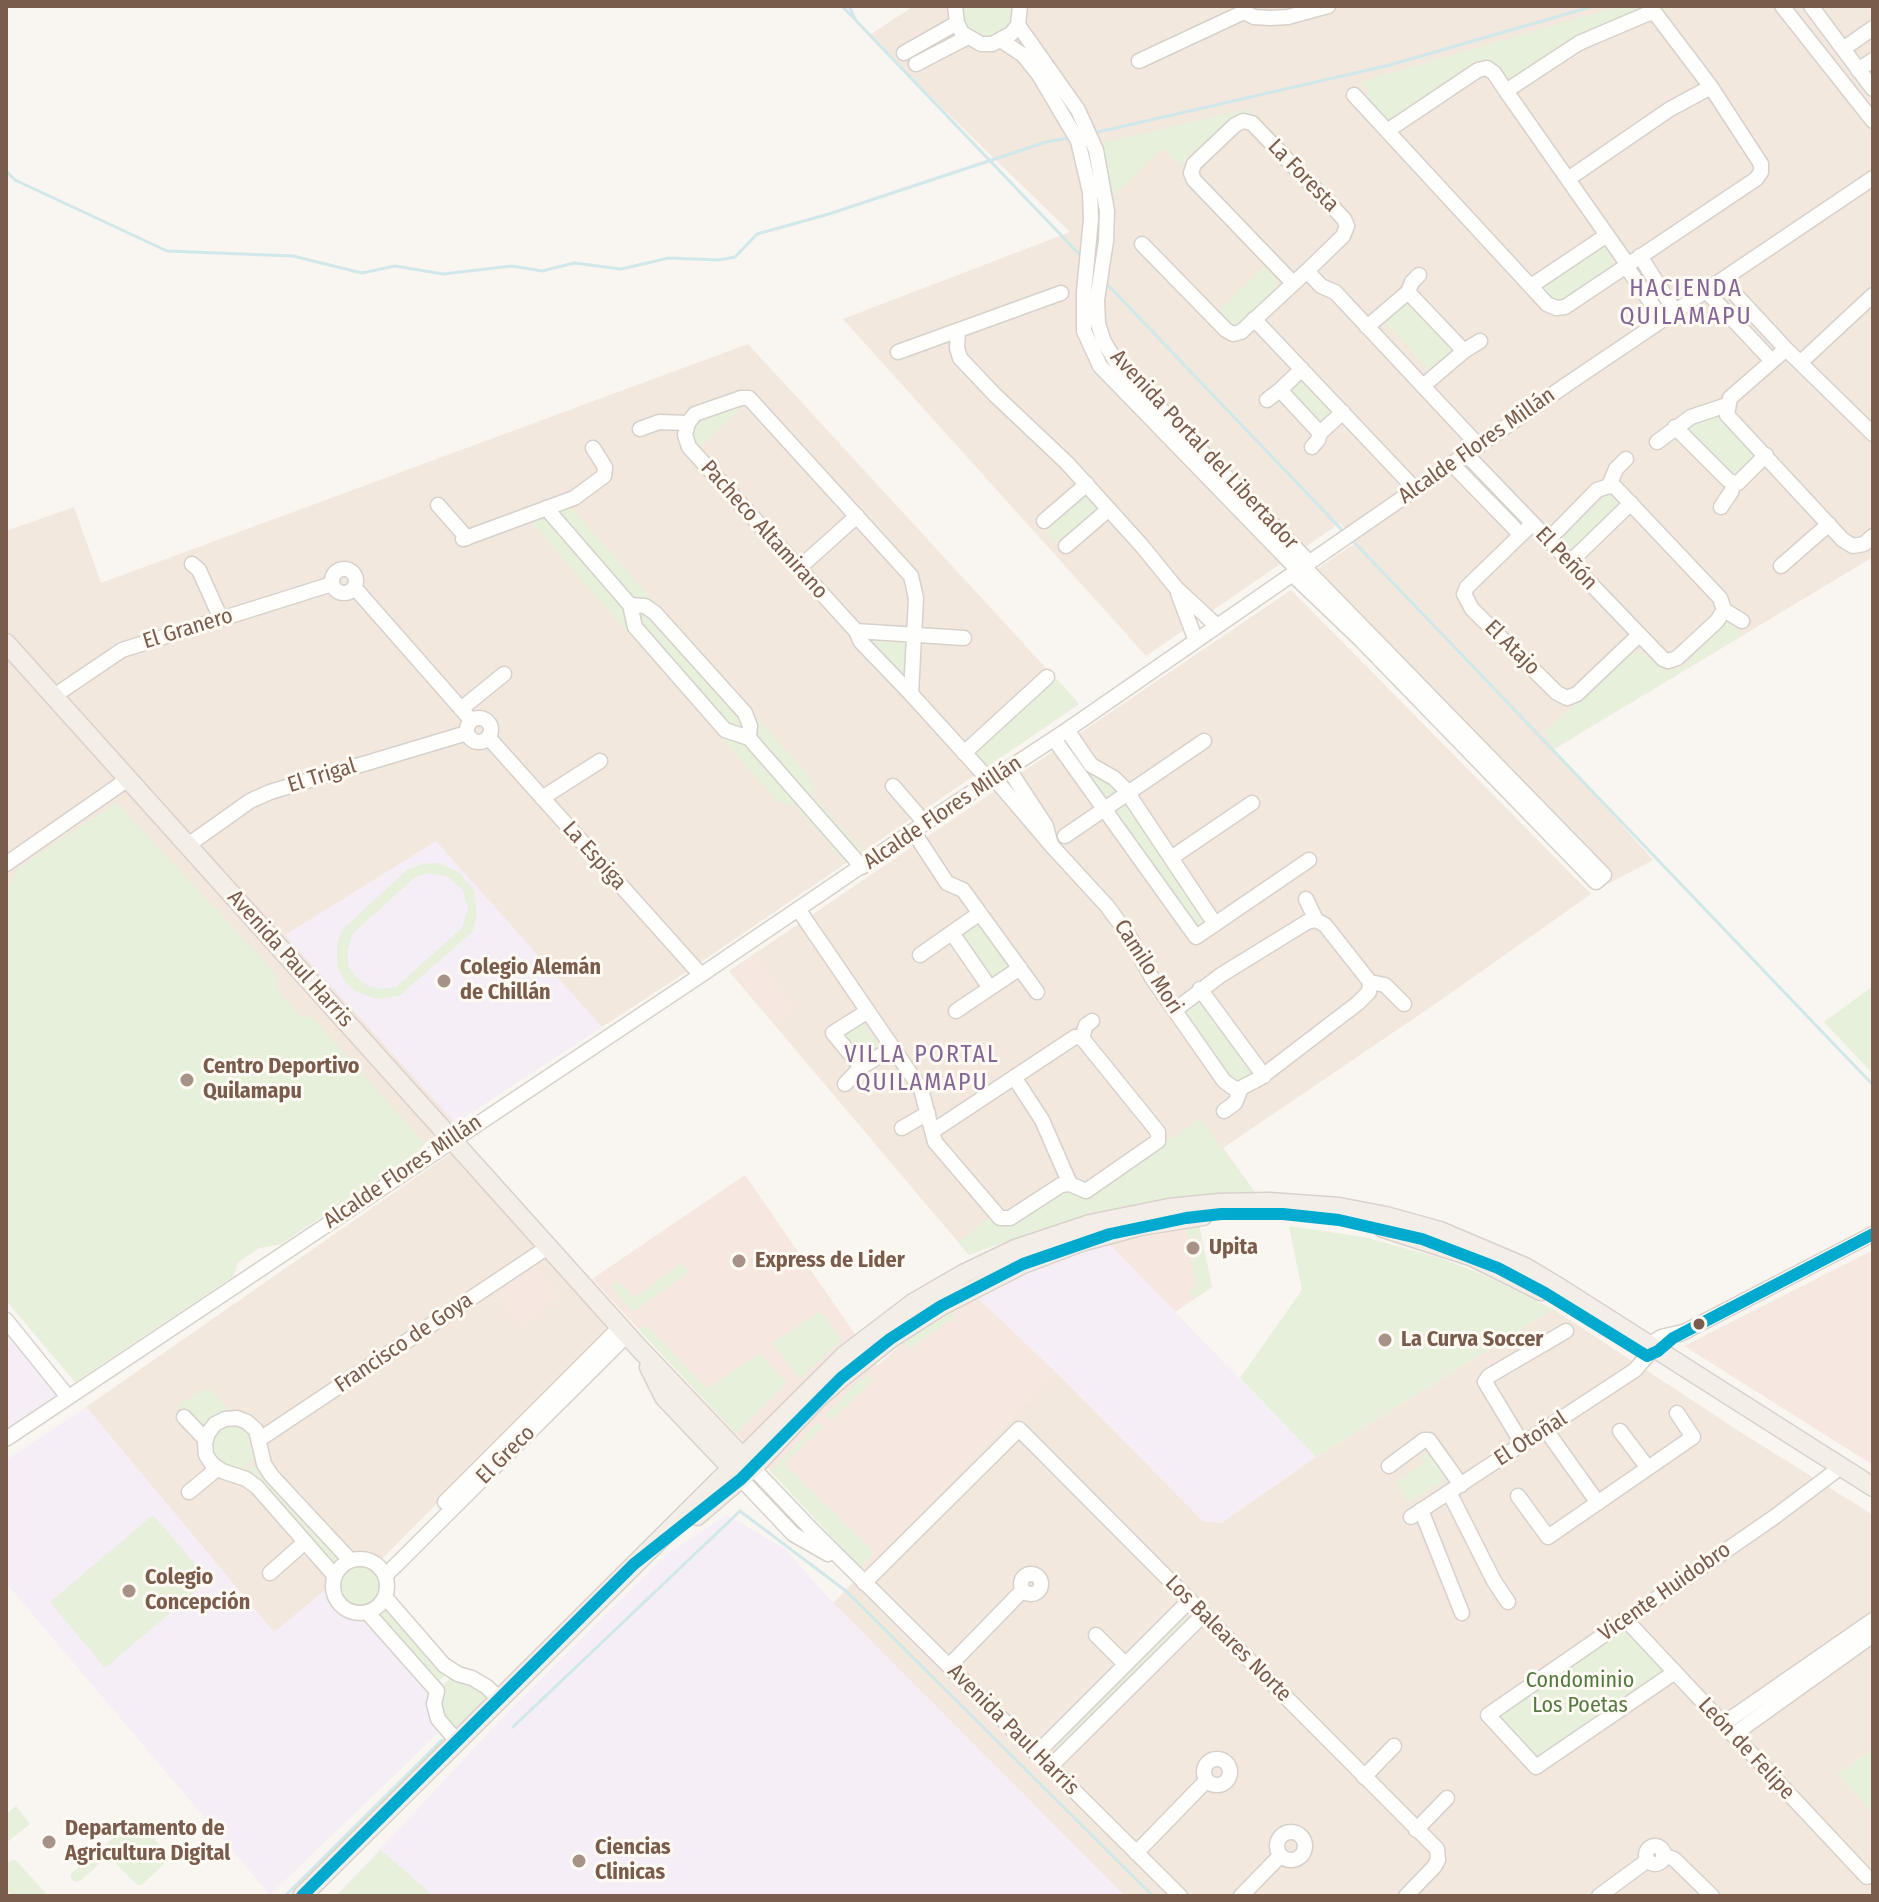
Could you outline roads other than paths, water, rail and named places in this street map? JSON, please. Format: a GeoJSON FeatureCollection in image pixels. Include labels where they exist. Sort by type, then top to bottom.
{"type":"FeatureCollection","features":[{"type":"Feature","properties":{"kind":"main road","name":"Avenida Paul Harris"},"geometry":{"type":"LineString","coordinates":[[6,643],[628,1336],[742,1468]]}},
{"type":"Feature","properties":{"kind":"main road"},"geometry":{"type":"LineString","coordinates":[[742,1468],[845,1355],[890,1319],[988,1261],[1040,1239],[1116,1217],[1169,1208],[1244,1202],[1339,1207],[1425,1226],[1525,1267],[1836,1470],[1873,1499]]}},
{"type":"Feature","properties":{"kind":"main road"},"geometry":{"type":"LineString","coordinates":[[302,1896],[634,1564],[817,1399],[890,1339],[968,1290],[1023,1264],[1081,1242],[1140,1226],[1221,1214],[1283,1214],[1339,1220],[1395,1231],[1448,1247],[1521,1280],[1651,1351]]}},
{"type":"Feature","properties":{"kind":"main road"},"geometry":{"type":"LineString","coordinates":[[1836,1470],[1873,1487]]}},
{"type":"Feature","properties":{"kind":"street"},"geometry":{"type":"LineString","coordinates":[[955,6],[957,23],[968,37],[981,44],[1002,41],[1018,25],[1022,7]]}},
{"type":"Feature","properties":{"kind":"street"},"geometry":{"type":"LineString","coordinates":[[1139,61],[1244,9],[1254,17],[1270,18],[1288,17],[1328,6]]}},
{"type":"Feature","properties":{"kind":"street"},"geometry":{"type":"LineString","coordinates":[[1782,6],[1873,121]]}},
{"type":"Feature","properties":{"kind":"street"},"geometry":{"type":"LineString","coordinates":[[1794,21],[1804,6]]}},
{"type":"Feature","properties":{"kind":"street"},"geometry":{"type":"LineString","coordinates":[[1811,6],[1873,89]]}},
{"type":"Feature","properties":{"kind":"street"},"geometry":{"type":"LineString","coordinates":[[1354,95],[1547,304],[1556,308],[1565,307],[1756,179],[1761,172],[1761,164],[1711,87],[1655,13],[1579,43],[1506,91]]}},
{"type":"Feature","properties":{"kind":"street"},"geometry":{"type":"LineString","coordinates":[[904,53],[957,23]]}},
{"type":"Feature","properties":{"kind":"street","name":"Avenida Portal del Libertador"},"geometry":{"type":"LineString","coordinates":[[1018,25],[1078,110],[1096,150],[1107,211],[1097,300],[1098,324],[1104,342],[1118,365],[1300,568]]}},
{"type":"Feature","properties":{"kind":"street"},"geometry":{"type":"LineString","coordinates":[[1843,49],[1873,28]]}},
{"type":"Feature","properties":{"kind":"street"},"geometry":{"type":"LineString","coordinates":[[916,64],[968,37]]}},
{"type":"Feature","properties":{"kind":"street","name":"Avenida Portal del Libertador"},"geometry":{"type":"LineString","coordinates":[[1002,41],[1023,55],[1039,75],[1072,128],[1081,151],[1090,192],[1091,219],[1084,292],[1084,331],[1100,366],[1600,879]]}},
{"type":"Feature","properties":{"kind":"street"},"geometry":{"type":"LineString","coordinates":[[1858,70],[1873,60]]}},
{"type":"Feature","properties":{"kind":"street"},"geometry":{"type":"LineString","coordinates":[[1387,131],[1478,70],[1487,68],[1494,73],[1607,235],[1675,311]]}},
{"type":"Feature","properties":{"kind":"street"},"geometry":{"type":"LineString","coordinates":[[1568,179],[1670,109],[1711,87]]}},
{"type":"Feature","properties":{"kind":"street","name":"La Foresta"},"geometry":{"type":"LineString","coordinates":[[1142,244],[1233,334],[1241,332],[1343,236],[1347,226],[1344,219],[1252,123],[1243,121],[1194,164],[1191,173],[1194,180],[1293,283]]}},
{"type":"Feature","properties":{"kind":"street","name":"Alcalde Flores Millán"},"geometry":{"type":"LineString","coordinates":[[6,1439],[1060,735],[1662,319],[1873,178]]}},
{"type":"Feature","properties":{"kind":"street"},"geometry":{"type":"LineString","coordinates":[[1531,286],[1607,235]]}},
{"type":"Feature","properties":{"kind":"street"},"geometry":{"type":"LineString","coordinates":[[1631,262],[1662,319]]}},
{"type":"Feature","properties":{"kind":"street","name":"El Peñón"},"geometry":{"type":"LineString","coordinates":[[1307,271],[1321,286],[1335,292],[1423,386],[1532,524],[1658,655],[1668,661],[1677,658],[1717,621],[1724,610]]}},
{"type":"Feature","properties":{"kind":"street"},"geometry":{"type":"LineString","coordinates":[[1367,327],[1408,292],[1419,275]]}},
{"type":"Feature","properties":{"kind":"street"},"geometry":{"type":"LineString","coordinates":[[1722,280],[1786,349],[1873,434]]}},
{"type":"Feature","properties":{"kind":"street"},"geometry":{"type":"LineString","coordinates":[[1706,291],[1772,361]]}},
{"type":"Feature","properties":{"kind":"street"},"geometry":{"type":"LineString","coordinates":[[1408,292],[1464,351]]}},
{"type":"Feature","properties":{"kind":"street"},"geometry":{"type":"LineString","coordinates":[[898,352],[1061,293]]}},
{"type":"Feature","properties":{"kind":"street"},"geometry":{"type":"LineString","coordinates":[[1801,362],[1873,295]]}},
{"type":"Feature","properties":{"kind":"street"},"geometry":{"type":"LineString","coordinates":[[1254,319],[1415,489]]}},
{"type":"Feature","properties":{"kind":"street"},"geometry":{"type":"LineString","coordinates":[[958,330],[960,358],[1087,484],[1177,589],[1217,626]]}},
{"type":"Feature","properties":{"kind":"street"},"geometry":{"type":"LineString","coordinates":[[1423,386],[1480,341]]}},
{"type":"Feature","properties":{"kind":"street"},"geometry":{"type":"LineString","coordinates":[[1786,349],[1730,398],[1727,415],[1853,546],[1864,544],[1873,536]]}},
{"type":"Feature","properties":{"kind":"street"},"geometry":{"type":"LineString","coordinates":[[1267,400],[1302,369]]}},
{"type":"Feature","properties":{"kind":"street"},"geometry":{"type":"LineString","coordinates":[[1280,390],[1320,433]]}},
{"type":"Feature","properties":{"kind":"street"},"geometry":{"type":"LineString","coordinates":[[640,429],[659,422],[688,423],[695,414],[749,398],[911,576],[916,598],[911,694]]}},
{"type":"Feature","properties":{"kind":"street"},"geometry":{"type":"LineString","coordinates":[[1657,442],[1691,417],[1727,405]]}},
{"type":"Feature","properties":{"kind":"street"},"geometry":{"type":"LineString","coordinates":[[1312,447],[1320,433],[1343,412]]}},
{"type":"Feature","properties":{"kind":"street","name":"Pacheco Altamirano"},"geometry":{"type":"LineString","coordinates":[[688,423],[685,435],[689,447],[856,631]]}},
{"type":"Feature","properties":{"kind":"street"},"geometry":{"type":"LineString","coordinates":[[1675,427],[1734,483]]}},
{"type":"Feature","properties":{"kind":"street"},"geometry":{"type":"LineString","coordinates":[[438,505],[465,538],[574,498],[604,476],[605,467],[593,448]]}},
{"type":"Feature","properties":{"kind":"street"},"geometry":{"type":"LineString","coordinates":[[1734,483],[1738,483],[1766,455]]}},
{"type":"Feature","properties":{"kind":"street"},"geometry":{"type":"LineString","coordinates":[[1609,486],[1616,469],[1626,459]]}},
{"type":"Feature","properties":{"kind":"street","name":"El Peñón"},"geometry":{"type":"LineString","coordinates":[[1452,464],[1520,534]]}},
{"type":"Feature","properties":{"kind":"street"},"geometry":{"type":"LineString","coordinates":[[1721,507],[1734,483]]}},
{"type":"Feature","properties":{"kind":"street"},"geometry":{"type":"LineString","coordinates":[[1044,521],[1087,484]]}},
{"type":"Feature","properties":{"kind":"street"},"geometry":{"type":"LineString","coordinates":[[1548,540],[1597,490],[1609,486],[1620,491],[1720,598],[1724,610],[1742,621]]}},
{"type":"Feature","properties":{"kind":"street"},"geometry":{"type":"LineString","coordinates":[[1570,562],[1631,503]]}},
{"type":"Feature","properties":{"kind":"street"},"geometry":{"type":"LineString","coordinates":[[546,508],[630,605],[635,627],[725,730],[749,738],[862,867]]}},
{"type":"Feature","properties":{"kind":"street"},"geometry":{"type":"LineString","coordinates":[[1066,546],[1109,509]]}},
{"type":"Feature","properties":{"kind":"street"},"geometry":{"type":"LineString","coordinates":[[799,568],[857,516]]}},
{"type":"Feature","properties":{"kind":"street","name":"El Atajo"},"geometry":{"type":"LineString","coordinates":[[1532,524],[1471,581],[1464,594],[1472,609],[1557,693],[1567,698],[1577,694],[1639,635]]}},
{"type":"Feature","properties":{"kind":"street"},"geometry":{"type":"LineString","coordinates":[[1781,566],[1829,524]]}},
{"type":"Feature","properties":{"kind":"street"},"geometry":{"type":"LineString","coordinates":[[192,564],[199,570],[221,619]]}},
{"type":"Feature","properties":{"kind":"street","name":"El Granero"},"geometry":{"type":"LineString","coordinates":[[54,696],[122,650],[332,584],[335,573],[345,569],[355,576],[354,587],[467,721]]}},
{"type":"Feature","properties":{"kind":"street"},"geometry":{"type":"LineString","coordinates":[[1177,589],[1196,641]]}},
{"type":"Feature","properties":{"kind":"street"},"geometry":{"type":"LineString","coordinates":[[630,605],[645,606],[655,613],[745,713],[750,726],[749,738]]}},
{"type":"Feature","properties":{"kind":"street"},"geometry":{"type":"LineString","coordinates":[[856,631],[964,638]]}},
{"type":"Feature","properties":{"kind":"street","name":"Camilo Mori"},"geometry":{"type":"LineString","coordinates":[[856,631],[861,642],[992,779],[1107,906],[1224,1081],[1235,1089],[1241,1088]]}},
{"type":"Feature","properties":{"kind":"street"},"geometry":{"type":"LineString","coordinates":[[467,721],[504,674]]}},
{"type":"Feature","properties":{"kind":"street"},"geometry":{"type":"LineString","coordinates":[[964,753],[1047,677]]}},
{"type":"Feature","properties":{"kind":"street","name":"La Espiga"},"geometry":{"type":"LineString","coordinates":[[467,721],[471,739],[478,741],[488,737],[701,975]]}},
{"type":"Feature","properties":{"kind":"street","name":"El Trigal"},"geometry":{"type":"LineString","coordinates":[[188,845],[250,801],[270,792],[467,721]]}},
{"type":"Feature","properties":{"kind":"street"},"geometry":{"type":"LineString","coordinates":[[1060,735],[1091,765],[1114,778],[1215,924]]}},
{"type":"Feature","properties":{"kind":"street"},"geometry":{"type":"LineString","coordinates":[[1060,735],[1104,810],[1196,937],[1309,860]]}},
{"type":"Feature","properties":{"kind":"street"},"geometry":{"type":"LineString","coordinates":[[1065,836],[1204,741]]}},
{"type":"Feature","properties":{"kind":"street"},"geometry":{"type":"LineString","coordinates":[[542,798],[600,761]]}},
{"type":"Feature","properties":{"kind":"street","name":"Camilo Mori"},"geometry":{"type":"LineString","coordinates":[[1008,768],[1046,826],[1051,845]]}},
{"type":"Feature","properties":{"kind":"street"},"geometry":{"type":"LineString","coordinates":[[6,864],[128,779]]}},
{"type":"Feature","properties":{"kind":"street"},"geometry":{"type":"LineString","coordinates":[[893,786],[919,827],[947,883],[963,890],[1037,992]]}},
{"type":"Feature","properties":{"kind":"street"},"geometry":{"type":"LineString","coordinates":[[1171,858],[1252,803]]}},
{"type":"Feature","properties":{"kind":"street"},"geometry":{"type":"LineString","coordinates":[[1306,899],[1316,920]]}},
{"type":"Feature","properties":{"kind":"street"},"geometry":{"type":"LineString","coordinates":[[798,909],[921,1089],[935,1142],[940,1150],[1000,1218],[1010,1218],[1061,1185],[1070,1184],[1086,1191],[1158,1141],[1158,1132],[1082,1038],[1075,1037],[933,1131]]}},
{"type":"Feature","properties":{"kind":"street"},"geometry":{"type":"LineString","coordinates":[[920,955],[980,913]]}},
{"type":"Feature","properties":{"kind":"street"},"geometry":{"type":"LineString","coordinates":[[1175,1010],[1200,989],[1307,922],[1316,920],[1325,925],[1370,982],[1385,985],[1404,1004]]}},
{"type":"Feature","properties":{"kind":"street"},"geometry":{"type":"LineString","coordinates":[[952,933],[990,988]]}},
{"type":"Feature","properties":{"kind":"street"},"geometry":{"type":"LineString","coordinates":[[956,1011],[1020,968]]}},
{"type":"Feature","properties":{"kind":"street"},"geometry":{"type":"LineString","coordinates":[[1224,1111],[1235,1103],[1241,1088],[1264,1076],[1358,1003],[1369,992],[1370,982]]}},
{"type":"Feature","properties":{"kind":"street"},"geometry":{"type":"LineString","coordinates":[[1200,989],[1264,1076]]}},
{"type":"Feature","properties":{"kind":"street"},"geometry":{"type":"LineString","coordinates":[[861,1067],[833,1033],[868,1011]]}},
{"type":"Feature","properties":{"kind":"street"},"geometry":{"type":"LineString","coordinates":[[1082,1038],[1086,1025],[1092,1021]]}},
{"type":"Feature","properties":{"kind":"street"},"geometry":{"type":"LineString","coordinates":[[845,1084],[861,1067],[893,1048]]}},
{"type":"Feature","properties":{"kind":"street"},"geometry":{"type":"LineString","coordinates":[[1014,1077],[1042,1120],[1070,1184]]}},
{"type":"Feature","properties":{"kind":"street"},"geometry":{"type":"LineString","coordinates":[[902,1128],[928,1113]]}},
{"type":"Feature","properties":{"kind":"street","name":"El Otoñal"},"geometry":{"type":"LineString","coordinates":[[1462,1613],[1416,1514],[1635,1370],[1651,1351],[1665,1342],[1873,1234]]}},
{"type":"Feature","properties":{"kind":"street","name":"Francisco de Goya"},"geometry":{"type":"LineString","coordinates":[[258,1440],[545,1244]]}},
{"type":"Feature","properties":{"kind":"street"},"geometry":{"type":"LineString","coordinates":[[6,1320],[68,1397]]}},
{"type":"Feature","properties":{"kind":"street"},"geometry":{"type":"LineString","coordinates":[[1523,1445],[1485,1382],[1489,1376],[1566,1331]]}},
{"type":"Feature","properties":{"kind":"street","name":"El Greco"},"geometry":{"type":"LineString","coordinates":[[383,1572],[628,1336]]}},
{"type":"Feature","properties":{"kind":"street"},"geometry":{"type":"LineString","coordinates":[[1518,1496],[1548,1537],[1693,1437],[1677,1413]]}},
{"type":"Feature","properties":{"kind":"street"},"geometry":{"type":"LineString","coordinates":[[184,1417],[206,1440]]}},
{"type":"Feature","properties":{"kind":"street"},"geometry":{"type":"LineString","coordinates":[[334,1575],[257,1487],[218,1468],[206,1455],[206,1440],[215,1424],[237,1418],[247,1422],[258,1440],[264,1464],[271,1475],[350,1560]]}},
{"type":"Feature","properties":{"kind":"street","name":"Los Baleares Norte"},"geometry":{"type":"LineString","coordinates":[[864,1583],[1019,1429],[1437,1849],[1438,1860],[1434,1867],[1406,1896]]}},
{"type":"Feature","properties":{"kind":"street"},"geometry":{"type":"LineString","coordinates":[[1546,1430],[1598,1503]]}},
{"type":"Feature","properties":{"kind":"street"},"geometry":{"type":"LineString","coordinates":[[1620,1431],[1648,1468]]}},
{"type":"Feature","properties":{"kind":"street"},"geometry":{"type":"LineString","coordinates":[[233,1473],[251,1466],[258,1440]]}},
{"type":"Feature","properties":{"kind":"street"},"geometry":{"type":"LineString","coordinates":[[1389,1466],[1424,1440],[1429,1440],[1455,1488],[1494,1581],[1508,1602]]}},
{"type":"Feature","properties":{"kind":"street"},"geometry":{"type":"LineString","coordinates":[[189,1492],[218,1468]]}},
{"type":"Feature","properties":{"kind":"street","name":"Avenida Paul Harris"},"geometry":{"type":"LineString","coordinates":[[742,1468],[793,1534],[846,1564],[1180,1896]]}},
{"type":"Feature","properties":{"kind":"street","name":"Vicente Huidobro"},"geometry":{"type":"LineString","coordinates":[[1675,1672],[1536,1767],[1488,1715],[1836,1470]]}},
{"type":"Feature","properties":{"kind":"street"},"geometry":{"type":"LineString","coordinates":[[270,1573],[305,1542]]}},
{"type":"Feature","properties":{"kind":"street"},"geometry":{"type":"LineString","coordinates":[[366,1559],[383,1572],[387,1587],[378,1607],[367,1612],[348,1611],[340,1605],[332,1590],[334,1575],[341,1566],[350,1560],[366,1559]]}},
{"type":"Feature","properties":{"kind":"street"},"geometry":{"type":"LineString","coordinates":[[949,1666],[1023,1590]]}},
{"type":"Feature","properties":{"kind":"street"},"geometry":{"type":"LineString","coordinates":[[385,1597],[444,1665],[487,1687],[499,1699]]}},
{"type":"Feature","properties":{"kind":"street"},"geometry":{"type":"LineString","coordinates":[[1037,1753],[1190,1600]]}},
{"type":"Feature","properties":{"kind":"street"},"geometry":{"type":"LineString","coordinates":[[367,1612],[437,1691]]}},
{"type":"Feature","properties":{"kind":"street"},"geometry":{"type":"LineString","coordinates":[[1050,1767],[1204,1614]]}},
{"type":"Feature","properties":{"kind":"street","name":"León de Felipe"},"geometry":{"type":"LineString","coordinates":[[1626,1620],[1867,1877]]}},
{"type":"Feature","properties":{"kind":"street"},"geometry":{"type":"LineString","coordinates":[[1728,1729],[1830,1658],[1873,1620]]}},
{"type":"Feature","properties":{"kind":"street"},"geometry":{"type":"LineString","coordinates":[[1096,1635],[1125,1664]]}},
{"type":"Feature","properties":{"kind":"street"},"geometry":{"type":"LineString","coordinates":[[1830,1658],[1873,1635]]}},
{"type":"Feature","properties":{"kind":"street"},"geometry":{"type":"LineString","coordinates":[[457,1741],[438,1719],[434,1704],[440,1682],[458,1674]]}},
{"type":"Feature","properties":{"kind":"street"},"geometry":{"type":"LineString","coordinates":[[1364,1777],[1394,1746]]}},
{"type":"Feature","properties":{"kind":"street"},"geometry":{"type":"LineString","coordinates":[[1136,1853],[1206,1781]]}},
{"type":"Feature","properties":{"kind":"street"},"geometry":{"type":"LineString","coordinates":[[1416,1830],[1447,1798]]}},
{"type":"Feature","properties":{"kind":"street"},"geometry":{"type":"LineString","coordinates":[[1599,1896],[1648,1860],[1647,1851],[1653,1846],[1674,1859],[1712,1896]]}},
{"type":"Feature","properties":{"kind":"street"},"geometry":{"type":"LineString","coordinates":[[1241,1896],[1280,1856]]}},
{"type":"Feature","properties":{"kind":"waterway"},"geometry":{"type":"LineString","coordinates":[[842,6],[1081,256]]}},
{"type":"Feature","properties":{"kind":"waterway"},"geometry":{"type":"LineString","coordinates":[[849,6],[855,19]]}},
{"type":"Feature","properties":{"kind":"waterway"},"geometry":{"type":"LineString","coordinates":[[1098,132],[1390,65],[1594,6]]}},
{"type":"Feature","properties":{"kind":"waterway"},"geometry":{"type":"LineString","coordinates":[[6,171],[15,180],[167,251],[293,256],[362,273],[395,266],[443,274],[512,266],[542,271],[574,263],[621,269],[669,258],[719,260],[735,257],[757,234],[829,214],[1046,142],[1068,138]]}},
{"type":"Feature","properties":{"kind":"waterway"},"geometry":{"type":"LineString","coordinates":[[1106,283],[1341,529]]}},
{"type":"Feature","properties":{"kind":"waterway"},"geometry":{"type":"LineString","coordinates":[[1354,542],[1873,1085]]}},
{"type":"Feature","properties":{"kind":"waterway"},"geometry":{"type":"LineString","coordinates":[[513,1727],[740,1511],[846,1591],[1153,1896]]}},
{"type":"Feature","properties":{"kind":"waterway"},"geometry":{"type":"LineString","coordinates":[[285,1896],[442,1740]]}},
{"type":"Feature","properties":{"kind":"place","name":"Colegio Alemán de Chillán"},"geometry":{"type":"Point","coordinates":[444,981]}},
{"type":"Feature","properties":{"kind":"place","name":"Centro Deportivo Quilamapu"},"geometry":{"type":"Point","coordinates":[187,1080]}},
{"type":"Feature","properties":{"kind":"place","name":"Upita"},"geometry":{"type":"Point","coordinates":[1193,1248]}},
{"type":"Feature","properties":{"kind":"place","name":"Express de Lider"},"geometry":{"type":"Point","coordinates":[739,1261]}},
{"type":"Feature","properties":{"kind":"place","name":"La Curva Soccer"},"geometry":{"type":"Point","coordinates":[1385,1340]}},
{"type":"Feature","properties":{"kind":"place","name":"Colegio Concepción"},"geometry":{"type":"Point","coordinates":[129,1591]}},
{"type":"Feature","properties":{"kind":"place","name":"Departamento de Agricultura Digital"},"geometry":{"type":"Point","coordinates":[49,1842]}},
{"type":"Feature","properties":{"kind":"place","name":"Ciencias Clinicas"},"geometry":{"type":"Point","coordinates":[579,1861]}},
{"type":"Feature","properties":{"kind":"district","name":"HACIENDA QUILAMAPU"},"geometry":{"type":"Point","coordinates":[1686,303]}},
{"type":"Feature","properties":{"kind":"district","name":"VILLA PORTAL QUILAMAPU"},"geometry":{"type":"Point","coordinates":[922,1069]}},
{"type":"Feature","properties":{"kind":"park label","name":"Condominio Los Poetas"},"geometry":{"type":"Point","coordinates":[1580,1694]}}]}
